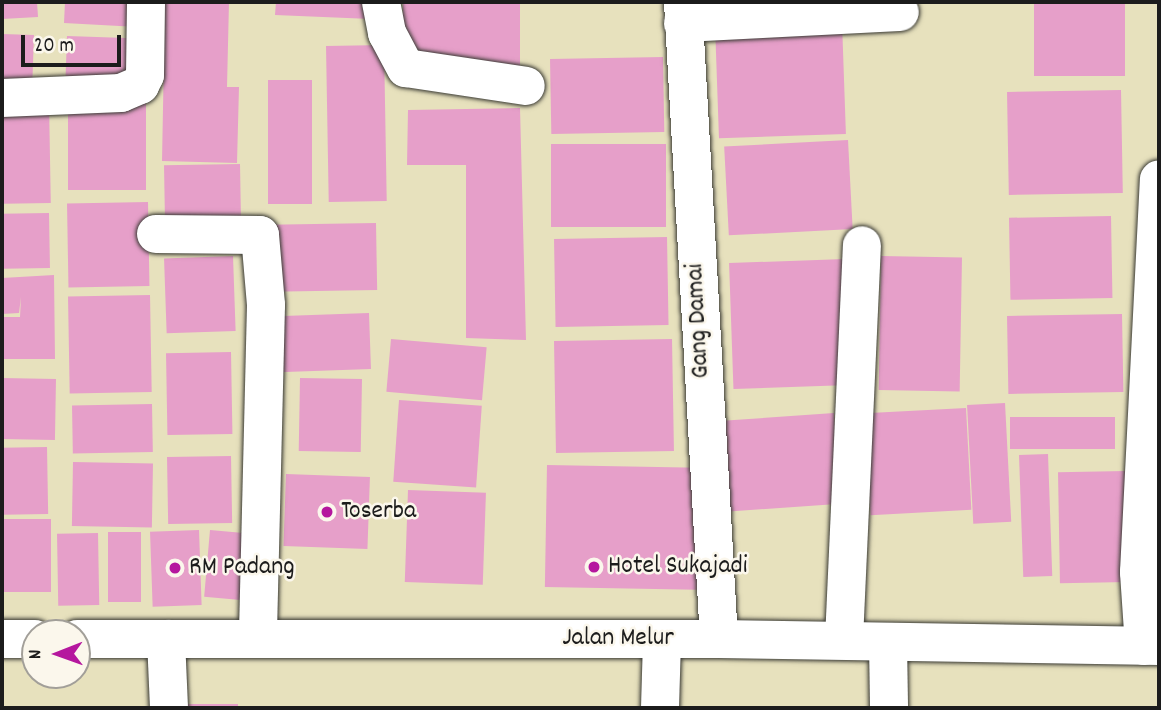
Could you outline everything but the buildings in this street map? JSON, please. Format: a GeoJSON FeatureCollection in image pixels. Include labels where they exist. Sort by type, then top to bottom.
{"type":"FeatureCollection","features":[{"type":"Feature","properties":{"kind":"street"},"geometry":{"type":"LineString","coordinates":[[2,98],[121,93],[140,85],[145,75],[146,2]]}},
{"type":"Feature","properties":{"kind":"street"},"geometry":{"type":"LineString","coordinates":[[381,2],[392,45],[406,68],[526,86]]}},
{"type":"Feature","properties":{"kind":"street"},"geometry":{"type":"LineString","coordinates":[[683,12],[900,12]]}},
{"type":"Feature","properties":{"kind":"street","name":"Gang Damai"},"geometry":{"type":"LineString","coordinates":[[683,12],[719,639]]}},
{"type":"Feature","properties":{"kind":"street"},"geometry":{"type":"LineString","coordinates":[[1152,646],[1139,572],[1159,180]]}},
{"type":"Feature","properties":{"kind":"street"},"geometry":{"type":"LineString","coordinates":[[156,234],[260,235],[266,305],[258,637]]}},
{"type":"Feature","properties":{"kind":"street"},"geometry":{"type":"LineString","coordinates":[[844,640],[862,245]]}},
{"type":"Feature","properties":{"kind":"street"},"geometry":{"type":"LineString","coordinates":[[2,639],[21,639]]}},
{"type":"Feature","properties":{"kind":"street","name":"Jalan Melur"},"geometry":{"type":"LineString","coordinates":[[91,639],[719,639],[1152,646]]}},
{"type":"Feature","properties":{"kind":"street"},"geometry":{"type":"LineString","coordinates":[[166,639],[169,708]]}},
{"type":"Feature","properties":{"kind":"street"},"geometry":{"type":"LineString","coordinates":[[660,708],[662,640]]}},
{"type":"Feature","properties":{"kind":"street"},"geometry":{"type":"LineString","coordinates":[[888,642],[889,708]]}},
{"type":"Feature","properties":{"kind":"place","name":"Toserba"},"geometry":{"type":"Point","coordinates":[327,512]}},
{"type":"Feature","properties":{"kind":"place","name":"Hotel Sukajadi"},"geometry":{"type":"Point","coordinates":[594,567]}},
{"type":"Feature","properties":{"kind":"place","name":"RM Padang"},"geometry":{"type":"Point","coordinates":[175,568]}}]}
